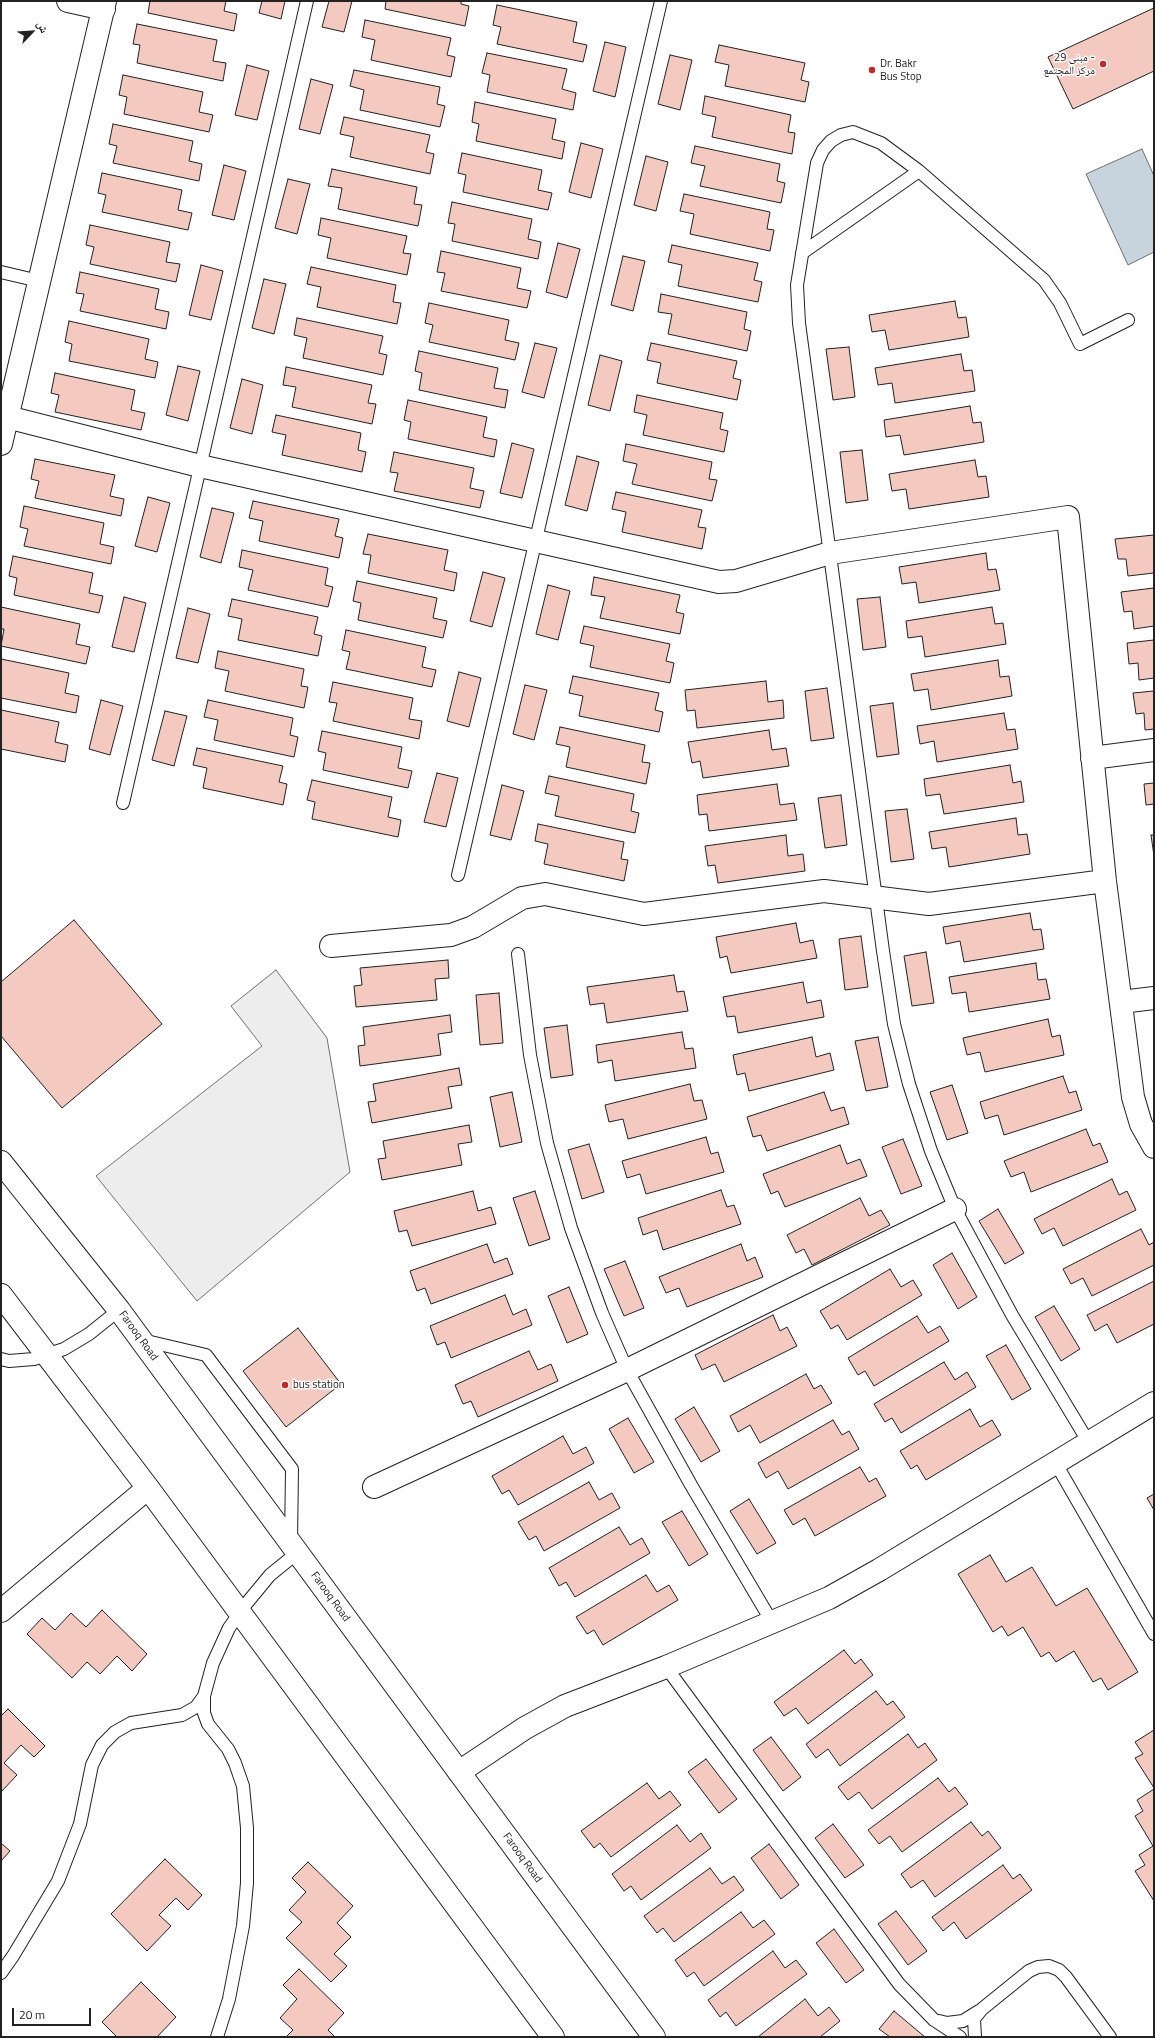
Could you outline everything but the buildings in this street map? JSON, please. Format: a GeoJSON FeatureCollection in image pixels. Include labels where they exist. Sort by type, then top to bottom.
{"type":"FeatureCollection","features":[{"type":"Feature","properties":{"kind":"street"},"geometry":{"type":"LineString","coordinates":[[1,444],[104,5],[68,1]]}},
{"type":"Feature","properties":{"kind":"street"},"geometry":{"type":"LineString","coordinates":[[7,417],[200,466],[719,582],[736,581],[830,553],[1068,517],[1105,881],[1133,1097],[1141,1124],[1154,1147]]}},
{"type":"Feature","properties":{"kind":"street"},"geometry":{"type":"LineString","coordinates":[[1092,758],[1154,750]]}},
{"type":"Feature","properties":{"kind":"street"},"geometry":{"type":"LineString","coordinates":[[331,946],[452,935],[474,927],[522,898],[545,894],[644,914],[824,890],[929,904],[1105,881]]}},
{"type":"Feature","properties":{"kind":"street"},"geometry":{"type":"LineString","coordinates":[[1121,1002],[1154,998]]}},
{"type":"Feature","properties":{"kind":"street","name":"Farooq Road"},"geometry":{"type":"LineString","coordinates":[[1,1162],[119,1310],[654,2037]]}},
{"type":"Feature","properties":{"kind":"street"},"geometry":{"type":"LineString","coordinates":[[374,1487],[627,1370],[955,1209]]}},
{"type":"Feature","properties":{"kind":"street"},"geometry":{"type":"LineString","coordinates":[[1,1295],[148,1488],[553,2037]]}},
{"type":"Feature","properties":{"kind":"street"},"geometry":{"type":"LineString","coordinates":[[459,1772],[525,1728],[565,1706],[666,1667],[829,1598],[879,1570],[1055,1462],[1154,1404]]}},
{"type":"Feature","properties":{"kind":"street"},"geometry":{"type":"LineString","coordinates":[[1,1610],[148,1488]]}},
{"type":"Feature","properties":{"kind":"lane"},"geometry":{"type":"LineString","coordinates":[[123,803],[307,1]]}},
{"type":"Feature","properties":{"kind":"lane"},"geometry":{"type":"LineString","coordinates":[[458,875],[661,1]]}},
{"type":"Feature","properties":{"kind":"lane"},"geometry":{"type":"LineString","coordinates":[[1089,1442],[1012,1315],[955,1209],[931,1151],[909,1084],[894,1024],[799,323],[797,286],[817,163],[822,150],[831,141],[841,135],[852,132],[881,143],[919,170],[1044,280],[1060,304],[1080,344],[1128,320]]}},
{"type":"Feature","properties":{"kind":"lane"},"geometry":{"type":"LineString","coordinates":[[802,253],[919,170]]}},
{"type":"Feature","properties":{"kind":"lane"},"geometry":{"type":"LineString","coordinates":[[1,272],[39,281]]}},
{"type":"Feature","properties":{"kind":"lane"},"geometry":{"type":"LineString","coordinates":[[518,954],[530,1055],[547,1143],[571,1228],[602,1313],[627,1370],[691,1485],[772,1622]]}},
{"type":"Feature","properties":{"kind":"lane"},"geometry":{"type":"LineString","coordinates":[[4,1362],[34,1359],[64,1349],[89,1334],[119,1310]]}},
{"type":"Feature","properties":{"kind":"lane"},"geometry":{"type":"LineString","coordinates":[[139,1339],[206,1356],[292,1469],[294,1548],[270,1575],[229,1628],[213,1662],[204,1696],[204,1713],[208,1724],[228,1749],[235,1763],[243,1786],[246,1828],[247,1883],[244,1926],[229,1999],[217,2037]]}},
{"type":"Feature","properties":{"kind":"lane"},"geometry":{"type":"LineString","coordinates":[[1055,1462],[1154,1634]]}},
{"type":"Feature","properties":{"kind":"lane"},"geometry":{"type":"LineString","coordinates":[[666,1667],[899,1984],[934,2020],[960,2037]]}},
{"type":"Feature","properties":{"kind":"lane"},"geometry":{"type":"LineString","coordinates":[[1,1973],[13,1956],[58,1881],[80,1824],[92,1765],[102,1745],[116,1732],[131,1723],[182,1715],[196,1707],[204,1696]]}},
{"type":"Feature","properties":{"kind":"lane"},"geometry":{"type":"LineString","coordinates":[[934,2020],[947,2024],[955,2023],[971,2017],[1029,1971],[1038,1966],[1049,1966],[1058,1970],[1066,1977],[1107,2034]]}},
{"type":"Feature","properties":{"kind":"lane"},"geometry":{"type":"LineString","coordinates":[[975,2037],[974,2019],[982,2009]]}},
{"type":"Feature","properties":{"kind":"shaded area"},"geometry":{"type":"Polygon","coordinates":[[[1142,149],[1154,176],[1154,252],[1128,265],[1086,174],[1142,149]]]}},
{"type":"Feature","properties":{"kind":"shaded area"},"geometry":{"type":"Polygon","coordinates":[[[276,970],[327,1038],[350,1172],[197,1301],[96,1176],[262,1046],[231,1006],[276,970]]]}},
{"type":"Feature","properties":{"kind":"place","name":"مبنى 29 - مركز المجتمع"},"geometry":{"type":"Point","coordinates":[1103,64]}},
{"type":"Feature","properties":{"kind":"place","name":"Dr. Bakr Bus Stop"},"geometry":{"type":"Point","coordinates":[872,70]}},
{"type":"Feature","properties":{"kind":"place","name":"bus station"},"geometry":{"type":"Point","coordinates":[285,1385]}}]}
